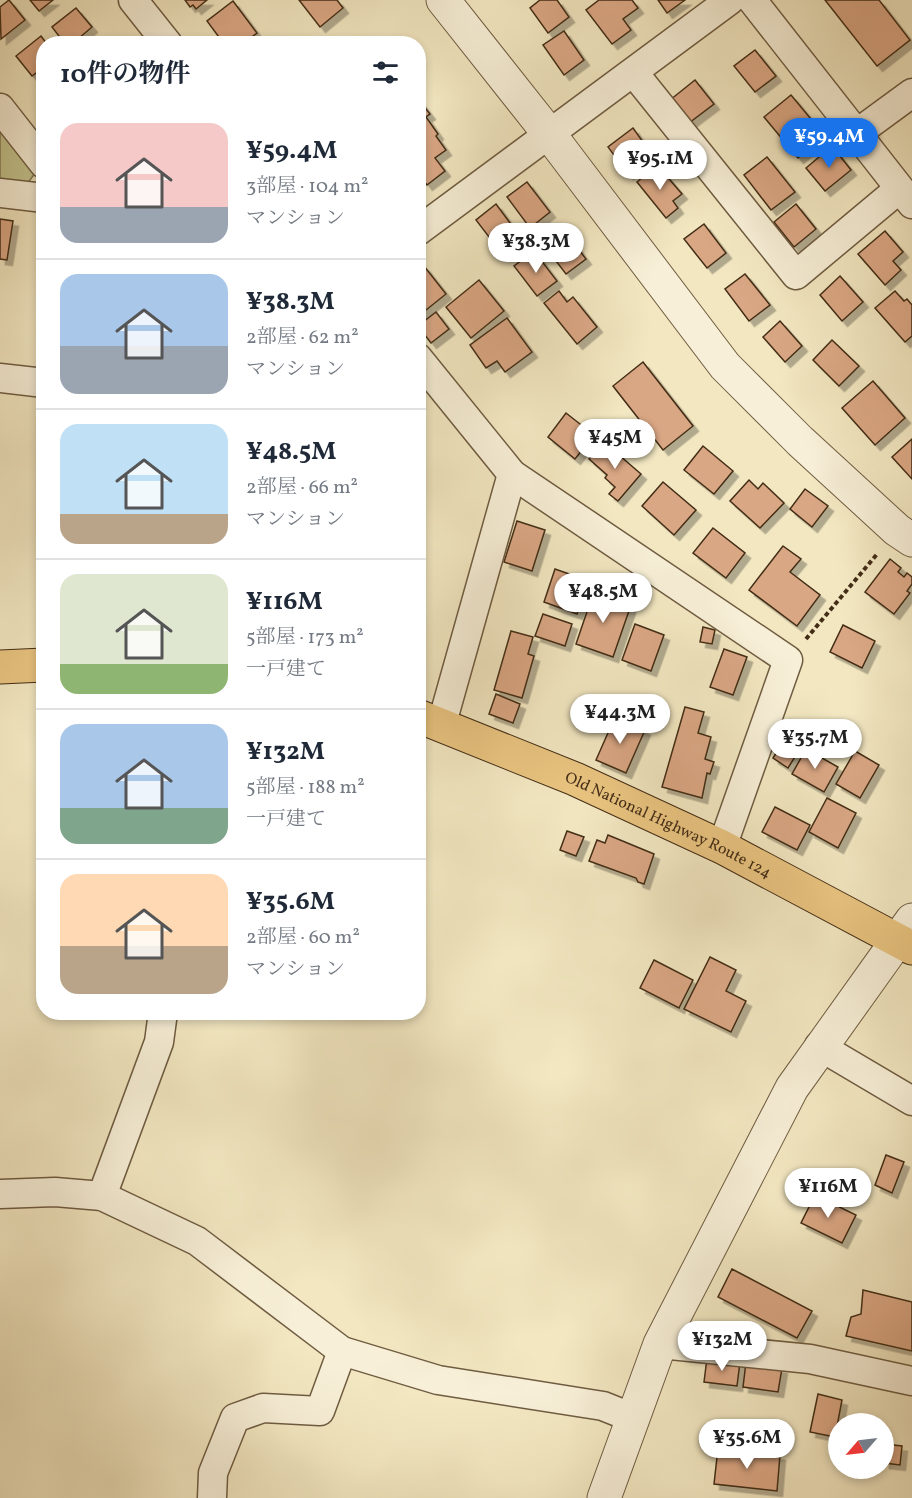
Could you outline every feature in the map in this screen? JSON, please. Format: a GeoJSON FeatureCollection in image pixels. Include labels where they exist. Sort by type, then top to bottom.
{"type":"FeatureCollection","features":[{"type":"Feature","properties":{"kind":"highway"},"geometry":{"type":"LineString","coordinates":[[0,667],[36,665]]}},
{"type":"Feature","properties":{"kind":"highway","name":"Old National Highway Route 124"},"geometry":{"type":"LineString","coordinates":[[430,720],[575,779],[907,936]]}},
{"type":"Feature","properties":{"kind":"street"},"geometry":{"type":"LineString","coordinates":[[134,0],[162,36]]}},
{"type":"Feature","properties":{"kind":"street"},"geometry":{"type":"LineString","coordinates":[[443,0],[550,135],[725,366],[800,441],[904,535]]}},
{"type":"Feature","properties":{"kind":"street"},"geometry":{"type":"LineString","coordinates":[[426,225],[730,0]]}},
{"type":"Feature","properties":{"kind":"street"},"geometry":{"type":"LineString","coordinates":[[634,73],[796,275],[905,196],[752,0]]}},
{"type":"Feature","properties":{"kind":"street"},"geometry":{"type":"LineString","coordinates":[[856,134],[912,93]]}},
{"type":"Feature","properties":{"kind":"street"},"geometry":{"type":"LineString","coordinates":[[0,108],[36,154]]}},
{"type":"Feature","properties":{"kind":"street"},"geometry":{"type":"LineString","coordinates":[[0,193],[36,197]]}},
{"type":"Feature","properties":{"kind":"street"},"geometry":{"type":"LineString","coordinates":[[426,368],[512,474],[788,660],[722,847]]}},
{"type":"Feature","properties":{"kind":"street"},"geometry":{"type":"LineString","coordinates":[[0,378],[36,382]]}},
{"type":"Feature","properties":{"kind":"street"},"geometry":{"type":"LineString","coordinates":[[430,720],[512,474]]}},
{"type":"Feature","properties":{"kind":"street"},"geometry":{"type":"LineString","coordinates":[[604,1498],[660,1344],[792,1088],[819,1046],[907,936]]}},
{"type":"Feature","properties":{"kind":"street"},"geometry":{"type":"LineString","coordinates":[[102,1196],[159,1042],[162,1020]]}},
{"type":"Feature","properties":{"kind":"street"},"geometry":{"type":"LineString","coordinates":[[819,1046],[912,1101]]}},
{"type":"Feature","properties":{"kind":"street"},"geometry":{"type":"LineString","coordinates":[[0,1194],[55,1192],[102,1196],[197,1241],[342,1351],[438,1380],[603,1406],[633,1418]]}},
{"type":"Feature","properties":{"kind":"street"},"geometry":{"type":"LineString","coordinates":[[660,1344],[810,1359],[912,1381]]}},
{"type":"Feature","properties":{"kind":"street"},"geometry":{"type":"LineString","coordinates":[[212,1498],[213,1473],[236,1418],[263,1408],[320,1410],[342,1351]]}},
{"type":"Feature","properties":{"kind":"path"},"geometry":{"type":"LineString","coordinates":[[788,660],[904,535]]}},
{"type":"Feature","properties":{"kind":"green space"},"geometry":{"type":"Polygon","coordinates":[[[0,126],[36,172],[27,184],[0,181],[0,126]]]}},
{"type":"Feature","properties":{"kind":"building"},"geometry":{"type":"Polygon","coordinates":[[[9,0],[25,20],[1,39],[0,7],[9,0]]]}},
{"type":"Feature","properties":{"kind":"building"},"geometry":{"type":"Polygon","coordinates":[[[30,0],[53,0],[39,11],[30,0]]]}},
{"type":"Feature","properties":{"kind":"building"},"geometry":{"type":"Polygon","coordinates":[[[185,0],[207,0],[196,9],[193,5],[190,7],[185,0]]]}},
{"type":"Feature","properties":{"kind":"building"},"geometry":{"type":"Polygon","coordinates":[[[299,0],[337,0],[343,8],[320,27],[299,0]]]}},
{"type":"Feature","properties":{"kind":"building"},"geometry":{"type":"Polygon","coordinates":[[[540,0],[557,0],[569,17],[548,33],[530,8],[540,0]]]}},
{"type":"Feature","properties":{"kind":"building"},"geometry":{"type":"Polygon","coordinates":[[[599,0],[632,0],[638,8],[623,19],[631,30],[612,44],[586,10],[599,0]]]}},
{"type":"Feature","properties":{"kind":"building"},"geometry":{"type":"Polygon","coordinates":[[[658,0],[685,0],[667,13],[658,0]]]}},
{"type":"Feature","properties":{"kind":"building"},"geometry":{"type":"Polygon","coordinates":[[[825,0],[879,0],[910,40],[877,66],[825,0]]]}},
{"type":"Feature","properties":{"kind":"building"},"geometry":{"type":"Polygon","coordinates":[[[233,1],[257,33],[253,36],[218,36],[207,21],[233,1]]]}},
{"type":"Feature","properties":{"kind":"building"},"geometry":{"type":"Polygon","coordinates":[[[76,8],[92,27],[81,36],[59,36],[52,27],[76,8]]]}},
{"type":"Feature","properties":{"kind":"building"},"geometry":{"type":"Polygon","coordinates":[[[564,31],[584,60],[564,75],[543,45],[564,31]]]}},
{"type":"Feature","properties":{"kind":"building"},"geometry":{"type":"Polygon","coordinates":[[[36,40],[36,73],[32,76],[16,56],[36,40]]]}},
{"type":"Feature","properties":{"kind":"building"},"geometry":{"type":"Polygon","coordinates":[[[755,50],[776,76],[755,92],[734,66],[755,50]]]}},
{"type":"Feature","properties":{"kind":"building"},"geometry":{"type":"Polygon","coordinates":[[[695,80],[714,104],[689,123],[670,100],[695,80]]]}},
{"type":"Feature","properties":{"kind":"building"},"geometry":{"type":"Polygon","coordinates":[[[791,95],[825,136],[798,158],[764,117],[791,95]]]}},
{"type":"Feature","properties":{"kind":"building"},"geometry":{"type":"Polygon","coordinates":[[[426,117],[446,150],[435,158],[445,171],[427,185],[426,117]]]}},
{"type":"Feature","properties":{"kind":"building"},"geometry":{"type":"Polygon","coordinates":[[[633,128],[653,156],[628,174],[608,147],[633,128]]]}},
{"type":"Feature","properties":{"kind":"building"},"geometry":{"type":"Polygon","coordinates":[[[832,146],[851,170],[825,191],[806,168],[832,146]]]}},
{"type":"Feature","properties":{"kind":"building"},"geometry":{"type":"Polygon","coordinates":[[[767,157],[795,192],[771,210],[744,175],[767,157]]]}},
{"type":"Feature","properties":{"kind":"building"},"geometry":{"type":"Polygon","coordinates":[[[657,165],[682,194],[673,201],[678,208],[666,218],[637,182],[657,165]]]}},
{"type":"Feature","properties":{"kind":"building"},"geometry":{"type":"Polygon","coordinates":[[[527,182],[550,212],[530,228],[507,197],[527,182]]]}},
{"type":"Feature","properties":{"kind":"building"},"geometry":{"type":"Polygon","coordinates":[[[496,204],[519,235],[499,250],[476,220],[496,204]]]}},
{"type":"Feature","properties":{"kind":"building"},"geometry":{"type":"Polygon","coordinates":[[[796,204],[816,229],[794,247],[774,222],[796,204]]]}},
{"type":"Feature","properties":{"kind":"building"},"geometry":{"type":"Polygon","coordinates":[[[0,219],[13,221],[7,260],[0,259],[0,219]]]}},
{"type":"Feature","properties":{"kind":"building"},"geometry":{"type":"Polygon","coordinates":[[[704,224],[726,253],[707,268],[684,239],[704,224]]]}},
{"type":"Feature","properties":{"kind":"building"},"geometry":{"type":"Polygon","coordinates":[[[563,229],[586,259],[566,274],[543,244],[563,229]]]}},
{"type":"Feature","properties":{"kind":"building"},"geometry":{"type":"Polygon","coordinates":[[[885,231],[903,252],[893,261],[901,270],[885,285],[858,254],[885,231]]]}},
{"type":"Feature","properties":{"kind":"building"},"geometry":{"type":"Polygon","coordinates":[[[534,251],[557,281],[537,296],[514,266],[534,251]]]}},
{"type":"Feature","properties":{"kind":"building"},"geometry":{"type":"Polygon","coordinates":[[[426,269],[446,294],[426,310],[426,269]]]}},
{"type":"Feature","properties":{"kind":"building"},"geometry":{"type":"Polygon","coordinates":[[[745,274],[770,305],[749,321],[725,289],[745,274]]]}},
{"type":"Feature","properties":{"kind":"building"},"geometry":{"type":"Polygon","coordinates":[[[840,276],[863,302],[842,321],[820,295],[840,276]]]}},
{"type":"Feature","properties":{"kind":"building"},"geometry":{"type":"Polygon","coordinates":[[[479,280],[504,311],[471,338],[446,307],[479,280]]]}},
{"type":"Feature","properties":{"kind":"building"},"geometry":{"type":"Polygon","coordinates":[[[559,291],[567,302],[573,297],[597,327],[577,344],[544,303],[559,291]]]}},
{"type":"Feature","properties":{"kind":"building"},"geometry":{"type":"Polygon","coordinates":[[[895,291],[904,301],[907,299],[912,305],[912,336],[905,342],[875,308],[895,291]]]}},
{"type":"Feature","properties":{"kind":"building"},"geometry":{"type":"Polygon","coordinates":[[[436,312],[449,329],[431,343],[426,336],[426,320],[436,312]]]}},
{"type":"Feature","properties":{"kind":"building"},"geometry":{"type":"Polygon","coordinates":[[[507,318],[532,352],[505,372],[497,361],[486,368],[470,345],[507,318]]]}},
{"type":"Feature","properties":{"kind":"building"},"geometry":{"type":"Polygon","coordinates":[[[780,321],[802,346],[785,362],[763,337],[780,321]]]}},
{"type":"Feature","properties":{"kind":"building"},"geometry":{"type":"Polygon","coordinates":[[[832,340],[859,366],[839,386],[813,360],[832,340]]]}},
{"type":"Feature","properties":{"kind":"building"},"geometry":{"type":"Polygon","coordinates":[[[643,362],[693,426],[663,450],[613,386],[643,362]]]}},
{"type":"Feature","properties":{"kind":"building"},"geometry":{"type":"Polygon","coordinates":[[[873,381],[905,418],[875,445],[842,408],[873,381]]]}},
{"type":"Feature","properties":{"kind":"building"},"geometry":{"type":"Polygon","coordinates":[[[566,413],[594,435],[575,459],[548,437],[566,413]]]}},
{"type":"Feature","properties":{"kind":"building"},"geometry":{"type":"Polygon","coordinates":[[[912,439],[912,479],[892,457],[912,439]]]}},
{"type":"Feature","properties":{"kind":"building"},"geometry":{"type":"Polygon","coordinates":[[[604,442],[641,474],[618,501],[609,494],[615,487],[605,478],[607,475],[589,459],[604,442]]]}},
{"type":"Feature","properties":{"kind":"building"},"geometry":{"type":"Polygon","coordinates":[[[703,446],[733,471],[714,494],[684,470],[703,446]]]}},
{"type":"Feature","properties":{"kind":"building"},"geometry":{"type":"Polygon","coordinates":[[[749,480],[758,489],[763,483],[784,503],[760,528],[730,501],[749,480]]]}},
{"type":"Feature","properties":{"kind":"building"},"geometry":{"type":"Polygon","coordinates":[[[663,482],[696,510],[674,535],[642,506],[663,482]]]}},
{"type":"Feature","properties":{"kind":"building"},"geometry":{"type":"Polygon","coordinates":[[[805,489],[828,506],[812,527],[790,509],[805,489]]]}},
{"type":"Feature","properties":{"kind":"building"},"geometry":{"type":"Polygon","coordinates":[[[517,521],[545,530],[532,571],[504,562],[517,521]]]}},
{"type":"Feature","properties":{"kind":"building"},"geometry":{"type":"Polygon","coordinates":[[[713,528],[745,553],[726,578],[693,553],[713,528]]]}},
{"type":"Feature","properties":{"kind":"building"},"geometry":{"type":"Polygon","coordinates":[[[783,546],[801,559],[790,572],[820,595],[797,626],[749,590],[783,546]]]}},
{"type":"Feature","properties":{"kind":"building"},"geometry":{"type":"Polygon","coordinates":[[[890,559],[901,568],[898,572],[904,577],[907,573],[912,577],[912,584],[907,591],[910,593],[894,614],[865,592],[890,559]]]}},
{"type":"Feature","properties":{"kind":"building"},"geometry":{"type":"Polygon","coordinates":[[[555,569],[589,581],[577,614],[544,602],[555,569]]]}},
{"type":"Feature","properties":{"kind":"building"},"geometry":{"type":"Polygon","coordinates":[[[594,591],[631,605],[613,657],[576,644],[594,591]]]}},
{"type":"Feature","properties":{"kind":"building"},"geometry":{"type":"Polygon","coordinates":[[[543,614],[572,624],[565,646],[535,636],[543,614]]]}},
{"type":"Feature","properties":{"kind":"building"},"geometry":{"type":"Polygon","coordinates":[[[635,624],[664,635],[651,671],[622,660],[635,624]]]}},
{"type":"Feature","properties":{"kind":"building"},"geometry":{"type":"Polygon","coordinates":[[[843,625],[875,641],[862,668],[830,652],[843,625]]]}},
{"type":"Feature","properties":{"kind":"building"},"geometry":{"type":"Polygon","coordinates":[[[703,627],[715,630],[712,644],[700,642],[703,627]]]}},
{"type":"Feature","properties":{"kind":"building"},"geometry":{"type":"Polygon","coordinates":[[[511,631],[533,637],[528,654],[534,656],[522,698],[494,690],[511,631]]]}},
{"type":"Feature","properties":{"kind":"building"},"geometry":{"type":"Polygon","coordinates":[[[724,649],[747,657],[733,695],[710,687],[724,649]]]}},
{"type":"Feature","properties":{"kind":"building"},"geometry":{"type":"Polygon","coordinates":[[[496,694],[520,704],[513,723],[489,714],[496,694]]]}},
{"type":"Feature","properties":{"kind":"building"},"geometry":{"type":"Polygon","coordinates":[[[685,707],[704,712],[698,733],[711,737],[705,759],[714,762],[710,774],[707,773],[702,798],[662,787],[685,707]]]}},
{"type":"Feature","properties":{"kind":"building"},"geometry":{"type":"Polygon","coordinates":[[[615,717],[645,730],[626,773],[596,760],[615,717]]]}},
{"type":"Feature","properties":{"kind":"building"},"geometry":{"type":"Polygon","coordinates":[[[783,742],[798,752],[788,768],[773,758],[783,742]]]}},
{"type":"Feature","properties":{"kind":"building"},"geometry":{"type":"Polygon","coordinates":[[[806,749],[838,767],[824,792],[792,774],[806,749]]]}},
{"type":"Feature","properties":{"kind":"building"},"geometry":{"type":"Polygon","coordinates":[[[855,751],[879,765],[860,798],[836,784],[855,751]]]}},
{"type":"Feature","properties":{"kind":"building"},"geometry":{"type":"Polygon","coordinates":[[[827,798],[856,813],[838,848],[809,832],[827,798]]]}},
{"type":"Feature","properties":{"kind":"building"},"geometry":{"type":"Polygon","coordinates":[[[775,807],[810,825],[797,850],[762,832],[775,807]]]}},
{"type":"Feature","properties":{"kind":"building"},"geometry":{"type":"Polygon","coordinates":[[[567,831],[584,837],[576,856],[560,850],[567,831]]]}},
{"type":"Feature","properties":{"kind":"building"},"geometry":{"type":"Polygon","coordinates":[[[608,835],[654,854],[644,884],[638,882],[636,878],[589,861],[597,840],[605,843],[608,835]]]}},
{"type":"Feature","properties":{"kind":"building"},"geometry":{"type":"Polygon","coordinates":[[[710,957],[736,970],[726,991],[746,1001],[731,1032],[684,1009],[710,957]]]}},
{"type":"Feature","properties":{"kind":"building"},"geometry":{"type":"Polygon","coordinates":[[[654,960],[693,980],[679,1008],[640,988],[654,960]]]}},
{"type":"Feature","properties":{"kind":"building"},"geometry":{"type":"Polygon","coordinates":[[[886,1155],[904,1162],[892,1193],[875,1185],[886,1155]]]}},
{"type":"Feature","properties":{"kind":"building"},"geometry":{"type":"Polygon","coordinates":[[[815,1195],[856,1215],[842,1243],[801,1223],[815,1195]]]}},
{"type":"Feature","properties":{"kind":"building"},"geometry":{"type":"Polygon","coordinates":[[[732,1269],[812,1311],[797,1338],[718,1297],[732,1269]]]}},
{"type":"Feature","properties":{"kind":"building"},"geometry":{"type":"Polygon","coordinates":[[[863,1290],[912,1302],[912,1351],[846,1336],[851,1317],[861,1314],[863,1290]]]}},
{"type":"Feature","properties":{"kind":"building"},"geometry":{"type":"Polygon","coordinates":[[[707,1358],[740,1362],[737,1386],[704,1382],[707,1358]]]}},
{"type":"Feature","properties":{"kind":"building"},"geometry":{"type":"Polygon","coordinates":[[[746,1362],[782,1368],[778,1392],[743,1387],[746,1362]]]}},
{"type":"Feature","properties":{"kind":"building"},"geometry":{"type":"Polygon","coordinates":[[[818,1394],[842,1400],[840,1413],[828,1413],[828,1436],[810,1432],[818,1394]]]}},
{"type":"Feature","properties":{"kind":"building"},"geometry":{"type":"Polygon","coordinates":[[[894,1445],[902,1446],[900,1465],[894,1464],[894,1445]]]}},
{"type":"Feature","properties":{"kind":"building"},"geometry":{"type":"Polygon","coordinates":[[[718,1448],[780,1455],[777,1491],[714,1484],[718,1448]]]}}]}
